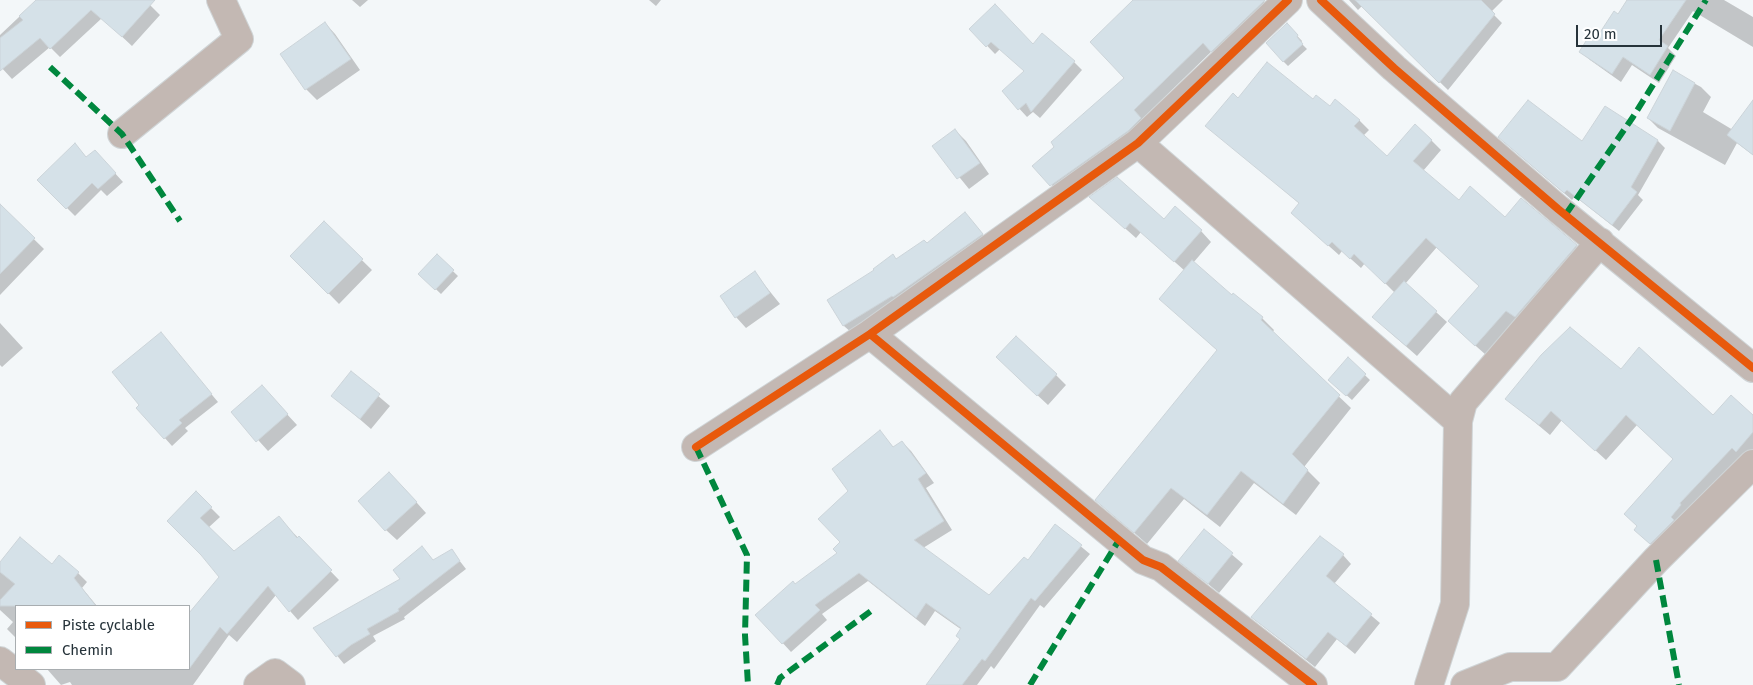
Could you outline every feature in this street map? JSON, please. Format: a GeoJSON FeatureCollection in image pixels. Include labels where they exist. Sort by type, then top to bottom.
{"type":"FeatureCollection","features":[{"type":"Feature","properties":{"kind":"street"},"geometry":{"type":"LineString","coordinates":[[122,134],[239,39],[221,0]]}},
{"type":"Feature","properties":{"kind":"street"},"geometry":{"type":"LineString","coordinates":[[696,447],[870,334],[1138,143],[1288,0]]}},
{"type":"Feature","properties":{"kind":"street"},"geometry":{"type":"LineString","coordinates":[[1321,0],[1394,68],[1753,368]]}},
{"type":"Feature","properties":{"kind":"street"},"geometry":{"type":"LineString","coordinates":[[1138,143],[1458,420]]}},
{"type":"Feature","properties":{"kind":"street"},"geometry":{"type":"LineString","coordinates":[[1429,685],[1455,604],[1458,420],[1463,402],[1600,242]]}},
{"type":"Feature","properties":{"kind":"street"},"geometry":{"type":"LineString","coordinates":[[870,334],[1142,560],[1161,568],[1313,685]]}},
{"type":"Feature","properties":{"kind":"street"},"geometry":{"type":"LineString","coordinates":[[1465,685],[1510,667],[1557,666],[1656,560],[1753,464]]}},
{"type":"Feature","properties":{"kind":"street"},"geometry":{"type":"LineString","coordinates":[[0,661],[31,685]]}},
{"type":"Feature","properties":{"kind":"street"},"geometry":{"type":"LineString","coordinates":[[258,685],[275,673],[291,685]]}},
{"type":"Feature","properties":{"kind":"building"},"geometry":{"type":"Polygon","coordinates":[[[36,0],[155,0],[122,37],[91,10],[50,49],[40,38],[0,71],[0,38],[23,20],[19,16],[36,0]]]}},
{"type":"Feature","properties":{"kind":"building"},"geometry":{"type":"Polygon","coordinates":[[[1133,0],[1265,0],[1211,52],[1203,43],[1134,110],[1141,118],[1128,131],[1050,186],[1032,166],[1054,147],[1051,142],[1124,78],[1090,42],[1133,0]]]}},
{"type":"Feature","properties":{"kind":"building"},"geometry":{"type":"Polygon","coordinates":[[[1355,0],[1481,0],[1495,14],[1439,83],[1355,0]]]}},
{"type":"Feature","properties":{"kind":"building"},"geometry":{"type":"Polygon","coordinates":[[[1627,0],[1686,0],[1659,40],[1668,46],[1650,75],[1623,57],[1612,74],[1579,52],[1593,30],[1599,34],[1614,11],[1618,14],[1627,0]]]}},
{"type":"Feature","properties":{"kind":"building"},"geometry":{"type":"Polygon","coordinates":[[[995,4],[1033,44],[1042,33],[1075,61],[1031,112],[1026,103],[1018,110],[1002,91],[1024,71],[991,42],[986,47],[969,29],[995,4]]]}},
{"type":"Feature","properties":{"kind":"building"},"geometry":{"type":"Polygon","coordinates":[[[325,22],[351,59],[305,90],[280,54],[325,22]]]}},
{"type":"Feature","properties":{"kind":"building"},"geometry":{"type":"Polygon","coordinates":[[[1287,23],[1303,44],[1283,62],[1266,43],[1287,23]]]}},
{"type":"Feature","properties":{"kind":"building"},"geometry":{"type":"Polygon","coordinates":[[[1267,62],[1313,99],[1316,95],[1330,106],[1335,99],[1360,120],[1354,126],[1387,156],[1415,124],[1432,140],[1413,161],[1459,200],[1470,186],[1505,217],[1521,198],[1577,245],[1515,317],[1506,311],[1475,346],[1448,321],[1479,286],[1426,238],[1385,284],[1354,254],[1350,259],[1332,242],[1328,246],[1291,213],[1299,203],[1205,126],[1233,93],[1238,98],[1267,62]]]}},
{"type":"Feature","properties":{"kind":"building"},"geometry":{"type":"Polygon","coordinates":[[[1673,70],[1695,83],[1670,131],[1647,118],[1673,70]]]}},
{"type":"Feature","properties":{"kind":"building"},"geometry":{"type":"Polygon","coordinates":[[[1528,100],[1582,141],[1605,106],[1658,140],[1631,187],[1637,192],[1612,225],[1567,190],[1564,193],[1498,137],[1528,100]]]}},
{"type":"Feature","properties":{"kind":"building"},"geometry":{"type":"Polygon","coordinates":[[[1753,100],[1753,155],[1727,135],[1753,100]]]}},
{"type":"Feature","properties":{"kind":"building"},"geometry":{"type":"Polygon","coordinates":[[[955,129],[980,163],[957,179],[932,146],[955,129]]]}},
{"type":"Feature","properties":{"kind":"building"},"geometry":{"type":"Polygon","coordinates":[[[75,143],[86,157],[95,150],[116,173],[98,189],[92,183],[66,209],[37,180],[75,143]]]}},
{"type":"Feature","properties":{"kind":"building"},"geometry":{"type":"Polygon","coordinates":[[[1117,177],[1164,219],[1175,206],[1202,230],[1174,262],[1130,223],[1125,229],[1089,197],[1117,177]]]}},
{"type":"Feature","properties":{"kind":"building"},"geometry":{"type":"Polygon","coordinates":[[[0,204],[35,238],[0,274],[0,204]]]}},
{"type":"Feature","properties":{"kind":"building"},"geometry":{"type":"Polygon","coordinates":[[[965,212],[983,234],[893,297],[843,326],[827,300],[874,270],[893,254],[896,259],[924,240],[927,243],[965,212]]]}},
{"type":"Feature","properties":{"kind":"building"},"geometry":{"type":"Polygon","coordinates":[[[324,221],[363,259],[328,294],[290,256],[324,221]]]}},
{"type":"Feature","properties":{"kind":"building"},"geometry":{"type":"Polygon","coordinates":[[[437,254],[454,270],[435,290],[418,274],[437,254]]]}},
{"type":"Feature","properties":{"kind":"building"},"geometry":{"type":"Polygon","coordinates":[[[1192,260],[1232,295],[1233,293],[1263,317],[1261,320],[1340,395],[1292,454],[1308,470],[1283,504],[1241,471],[1207,515],[1171,488],[1134,533],[1095,500],[1217,350],[1159,299],[1192,260]]]}},
{"type":"Feature","properties":{"kind":"building"},"geometry":{"type":"Polygon","coordinates":[[[755,271],[770,293],[735,318],[720,296],[755,271]]]}},
{"type":"Feature","properties":{"kind":"building"},"geometry":{"type":"Polygon","coordinates":[[[1404,281],[1437,311],[1406,346],[1372,317],[1404,281]]]}},
{"type":"Feature","properties":{"kind":"building"},"geometry":{"type":"Polygon","coordinates":[[[1570,327],[1621,369],[1639,347],[1713,415],[1731,395],[1753,415],[1753,432],[1736,452],[1732,448],[1680,503],[1681,505],[1671,517],[1674,520],[1650,544],[1634,530],[1637,526],[1624,514],[1673,459],[1626,415],[1595,451],[1551,411],[1539,425],[1505,399],[1541,355],[1570,327]]]}},
{"type":"Feature","properties":{"kind":"building"},"geometry":{"type":"Polygon","coordinates":[[[161,332],[212,394],[179,420],[182,423],[164,439],[136,408],[139,405],[112,372],[161,332]]]}},
{"type":"Feature","properties":{"kind":"building"},"geometry":{"type":"Polygon","coordinates":[[[1016,336],[1057,374],[1037,396],[996,357],[1016,336]]]}},
{"type":"Feature","properties":{"kind":"building"},"geometry":{"type":"Polygon","coordinates":[[[1348,357],[1366,374],[1346,396],[1328,380],[1348,357]]]}},
{"type":"Feature","properties":{"kind":"building"},"geometry":{"type":"Polygon","coordinates":[[[351,371],[380,394],[360,419],[331,396],[351,371]]]}},
{"type":"Feature","properties":{"kind":"building"},"geometry":{"type":"Polygon","coordinates":[[[262,385],[288,414],[256,442],[231,412],[262,385]]]}},
{"type":"Feature","properties":{"kind":"building"},"geometry":{"type":"Polygon","coordinates":[[[880,430],[893,447],[902,441],[926,473],[918,479],[944,521],[914,540],[989,595],[1024,557],[1028,560],[1055,524],[1082,545],[1035,601],[1031,598],[985,661],[982,659],[962,685],[926,685],[960,639],[956,636],[961,628],[926,603],[916,618],[859,573],[815,605],[820,610],[782,644],[755,615],[793,581],[795,584],[837,553],[833,549],[840,542],[818,519],[848,491],[832,469],[880,430]]]}},
{"type":"Feature","properties":{"kind":"building"},"geometry":{"type":"Polygon","coordinates":[[[389,472],[417,502],[385,531],[358,501],[389,472]]]}},
{"type":"Feature","properties":{"kind":"building"},"geometry":{"type":"Polygon","coordinates":[[[196,491],[212,507],[200,518],[234,551],[279,516],[297,538],[299,536],[332,570],[289,612],[268,586],[227,634],[220,627],[190,668],[190,612],[219,577],[201,555],[167,521],[196,491]]]}},
{"type":"Feature","properties":{"kind":"building"},"geometry":{"type":"Polygon","coordinates":[[[1204,529],[1233,553],[1208,584],[1178,561],[1204,529]]]}},
{"type":"Feature","properties":{"kind":"building"},"geometry":{"type":"Polygon","coordinates":[[[1320,536],[1344,554],[1326,576],[1372,614],[1346,646],[1328,632],[1306,659],[1251,617],[1320,536]]]}},
{"type":"Feature","properties":{"kind":"building"},"geometry":{"type":"Polygon","coordinates":[[[20,537],[52,564],[59,555],[79,572],[74,578],[95,605],[0,606],[0,600],[15,584],[0,572],[0,562],[20,537]]]}},
{"type":"Feature","properties":{"kind":"building"},"geometry":{"type":"Polygon","coordinates":[[[422,546],[433,560],[452,549],[460,561],[398,609],[399,611],[367,629],[370,634],[351,645],[336,657],[313,628],[400,579],[393,570],[422,546]]]}},
{"type":"Feature","properties":{"kind":"marked path"},"geometry":{"type":"LineString","coordinates":[[1566,214],[1633,117],[1706,0]]}},
{"type":"Feature","properties":{"kind":"marked path"},"geometry":{"type":"LineString","coordinates":[[50,67],[122,134],[180,221]]}},
{"type":"Feature","properties":{"kind":"marked path"},"geometry":{"type":"LineString","coordinates":[[696,447],[747,555],[745,635],[748,685]]}},
{"type":"Feature","properties":{"kind":"marked path"},"geometry":{"type":"LineString","coordinates":[[1030,685],[1119,540]]}},
{"type":"Feature","properties":{"kind":"marked path"},"geometry":{"type":"LineString","coordinates":[[1656,560],[1679,685]]}},
{"type":"Feature","properties":{"kind":"marked path"},"geometry":{"type":"LineString","coordinates":[[777,685],[780,678],[871,611]]}},
{"type":"Feature","properties":{"kind":"cycle path"},"geometry":{"type":"LineString","coordinates":[[696,447],[870,334],[1138,143],[1288,0]]}},
{"type":"Feature","properties":{"kind":"cycle path"},"geometry":{"type":"LineString","coordinates":[[1321,0],[1394,68],[1558,209],[1753,368]]}},
{"type":"Feature","properties":{"kind":"cycle path"},"geometry":{"type":"LineString","coordinates":[[870,334],[1143,560],[1161,567],[1313,685]]}}]}
